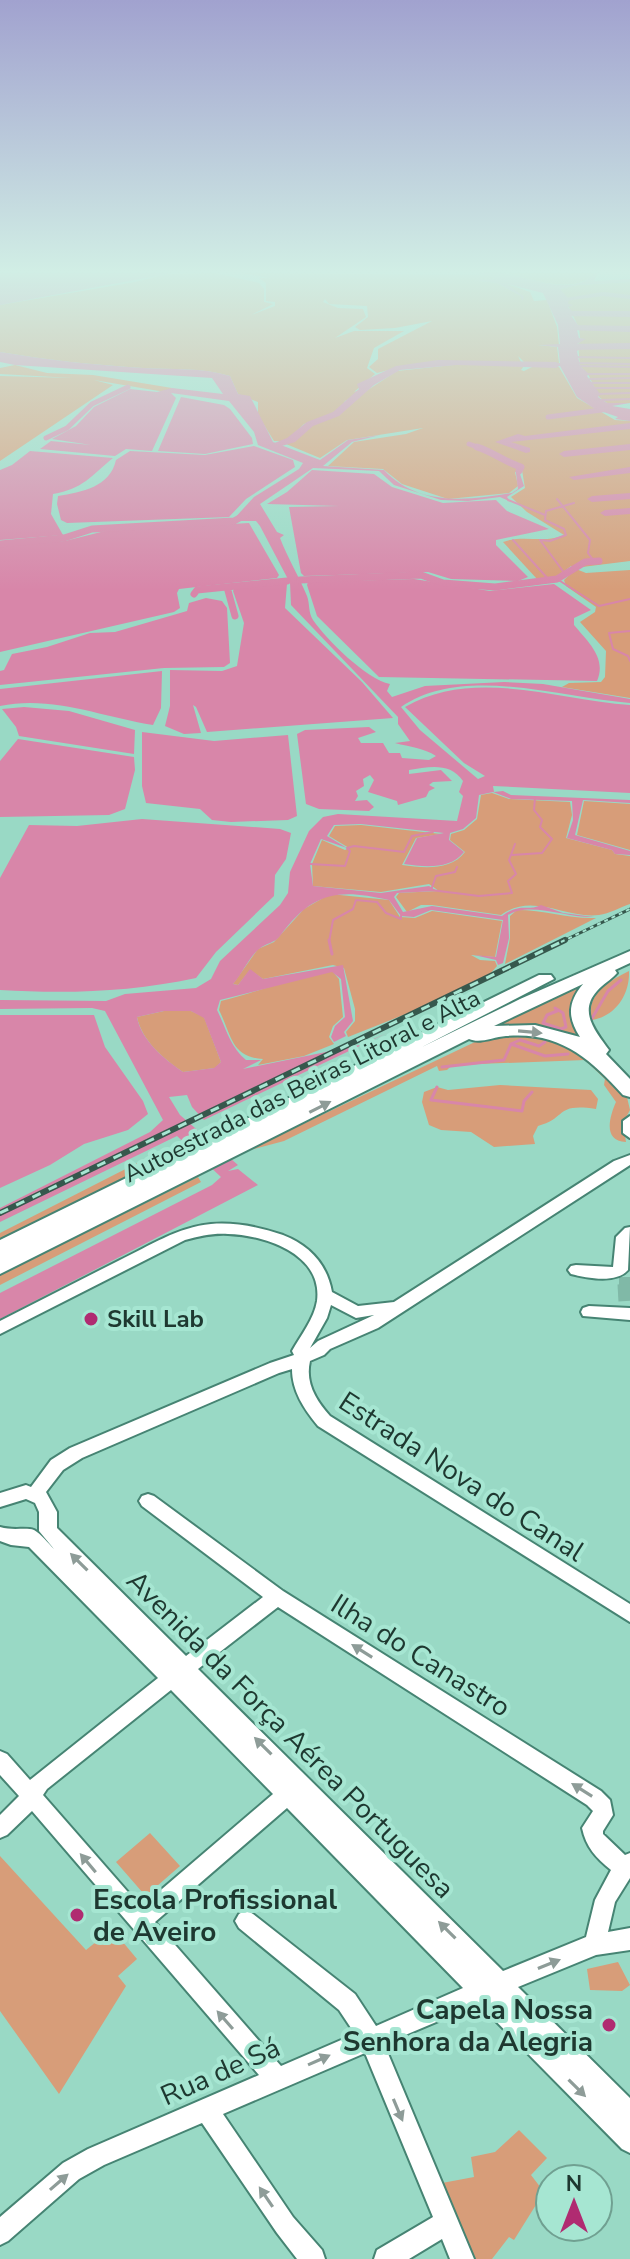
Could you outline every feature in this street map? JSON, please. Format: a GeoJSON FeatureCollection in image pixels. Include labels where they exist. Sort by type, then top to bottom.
{"type":"FeatureCollection","features":[{"type":"Feature","properties":{"kind":"highway","name":"Autoestrada das Beiras Litoral e Alta"},"geometry":{"type":"LineString","coordinates":[[0,1266],[180,1167],[511,994],[630,942]]}},
{"type":"Feature","properties":{"kind":"highway","name":"Autoestrada das Beiras Litoral e Alta"},"geometry":{"type":"LineString","coordinates":[[233,1140],[428,1053],[526,1003],[630,957]]}},
{"type":"Feature","properties":{"kind":"highway"},"geometry":{"type":"LineString","coordinates":[[630,957],[586,990],[578,1012],[588,1038],[630,1082]]}},
{"type":"Feature","properties":{"kind":"highway"},"geometry":{"type":"LineString","coordinates":[[428,1053],[496,1032],[545,1033],[589,1050],[630,1091]]}},
{"type":"Feature","properties":{"kind":"highway","name":"Autoestrada das Beiras Litoral e Alta"},"geometry":{"type":"LineString","coordinates":[[0,1249],[180,1167]]}},
{"type":"Feature","properties":{"kind":"street"},"geometry":{"type":"LineString","coordinates":[[630,1121],[630,1133]]}},
{"type":"Feature","properties":{"kind":"street"},"geometry":{"type":"LineString","coordinates":[[0,1500],[16,1493],[35,1494],[57,1465],[76,1453],[372,1324],[625,1162],[630,1149]]}},
{"type":"Feature","properties":{"kind":"street"},"geometry":{"type":"LineString","coordinates":[[0,1328],[139,1255],[181,1236],[210,1229],[264,1234],[290,1244],[310,1259],[322,1278],[325,1295],[317,1323],[302,1355]]}},
{"type":"Feature","properties":{"kind":"street"},"geometry":{"type":"LineString","coordinates":[[576,1270],[623,1273],[623,1237],[630,1232]]}},
{"type":"Feature","properties":{"kind":"street"},"geometry":{"type":"LineString","coordinates":[[325,1295],[356,1312],[403,1305]]}},
{"type":"Feature","properties":{"kind":"street"},"geometry":{"type":"LineString","coordinates":[[589,1312],[629,1310]]}},
{"type":"Feature","properties":{"kind":"street","name":"Estrada Nova do Canal"},"geometry":{"type":"LineString","coordinates":[[302,1355],[299,1368],[303,1388],[324,1421],[630,1614]]}},
{"type":"Feature","properties":{"kind":"street","name":"Avenida da Força Aérea Portuguesa"},"geometry":{"type":"LineString","coordinates":[[35,1494],[47,1504],[48,1531],[286,1796],[326,1823]]}},
{"type":"Feature","properties":{"kind":"street","name":"Ilha do Canastro"},"geometry":{"type":"LineString","coordinates":[[148,1501],[277,1597],[594,1798],[603,1807],[603,1815],[592,1828],[592,1834],[600,1847],[627,1866]]}},
{"type":"Feature","properties":{"kind":"street"},"geometry":{"type":"LineString","coordinates":[[0,1534],[20,1538],[37,1532],[47,1520]]}},
{"type":"Feature","properties":{"kind":"street","name":"Avenida da Força Aérea Portuguesa"},"geometry":{"type":"LineString","coordinates":[[20,1538],[34,1540],[178,1673],[492,1989],[621,2114],[630,2141]]}},
{"type":"Feature","properties":{"kind":"street"},"geometry":{"type":"LineString","coordinates":[[0,1828],[20,1811],[40,1782],[277,1597]]}},
{"type":"Feature","properties":{"kind":"street"},"geometry":{"type":"LineString","coordinates":[[0,1760],[277,2079]]}},
{"type":"Feature","properties":{"kind":"street"},"geometry":{"type":"LineString","coordinates":[[139,1922],[286,1796]]}},
{"type":"Feature","properties":{"kind":"street"},"geometry":{"type":"LineString","coordinates":[[596,1944],[598,1916],[609,1888],[627,1866]]}},
{"type":"Feature","properties":{"kind":"street"},"geometry":{"type":"LineString","coordinates":[[246,1921],[347,2002],[370,2037],[462,2259]]}},
{"type":"Feature","properties":{"kind":"street","name":"Rua de Sá"},"geometry":{"type":"LineString","coordinates":[[0,2233],[71,2171],[96,2157],[370,2037],[596,1944],[630,1939]]}},
{"type":"Feature","properties":{"kind":"street"},"geometry":{"type":"LineString","coordinates":[[207,2110],[285,2225],[313,2259]]}},
{"type":"Feature","properties":{"kind":"street"},"geometry":{"type":"LineString","coordinates":[[386,2259],[445,2223]]}},
{"type":"Feature","properties":{"kind":"shaded area"},"geometry":{"type":"Polygon","coordinates":[[[0,378],[114,378],[172,388],[165,392],[94,380],[113,385],[0,461],[0,378]]]}},
{"type":"Feature","properties":{"kind":"shaded area"},"geometry":{"type":"Polygon","coordinates":[[[212,378],[231,378],[238,394],[250,396],[273,442],[320,460],[348,440],[380,435],[352,442],[323,466],[384,470],[397,482],[427,495],[461,499],[512,493],[518,489],[516,473],[519,471],[524,486],[507,497],[511,502],[500,497],[468,501],[441,500],[394,485],[379,471],[313,468],[260,504],[277,532],[284,535],[280,538],[307,596],[313,620],[337,648],[359,667],[390,684],[387,691],[392,697],[425,686],[504,682],[543,684],[630,699],[630,703],[513,687],[483,686],[426,694],[401,707],[420,730],[478,779],[485,776],[464,763],[405,707],[431,695],[487,687],[630,705],[630,793],[493,786],[494,792],[503,791],[511,795],[630,800],[630,803],[583,800],[575,835],[630,851],[630,855],[615,854],[612,850],[567,838],[573,820],[572,801],[511,799],[493,792],[479,795],[476,818],[463,829],[450,833],[449,840],[464,852],[452,862],[444,864],[404,864],[417,838],[444,833],[361,824],[334,825],[327,836],[347,848],[321,839],[310,864],[313,886],[381,893],[429,886],[437,891],[397,893],[394,897],[403,912],[432,906],[502,916],[514,909],[541,905],[563,913],[594,917],[537,910],[517,911],[508,915],[509,938],[503,963],[498,965],[496,960],[474,955],[496,957],[503,920],[431,910],[414,917],[401,916],[389,900],[355,894],[327,897],[303,910],[278,938],[255,952],[233,984],[238,985],[250,969],[263,979],[343,965],[353,1021],[344,1032],[346,1036],[334,1042],[331,1037],[335,1026],[345,1017],[341,979],[332,972],[220,1000],[217,1010],[236,1049],[246,1060],[261,1060],[243,1069],[360,1045],[387,1033],[204,1120],[192,1107],[187,1095],[169,1097],[180,1115],[238,1165],[228,1171],[238,1169],[258,1185],[0,1319],[0,1293],[212,1185],[221,1177],[177,1136],[0,1222],[0,1208],[150,1132],[163,1120],[105,1011],[92,1008],[0,1009],[0,1000],[106,1001],[125,994],[196,988],[211,979],[220,961],[280,905],[288,893],[290,872],[309,831],[323,817],[338,814],[457,821],[463,781],[445,768],[409,770],[409,774],[441,770],[452,781],[433,782],[429,785],[435,788],[426,797],[398,805],[397,801],[368,792],[374,780],[370,775],[363,779],[364,786],[356,791],[358,796],[355,801],[367,800],[374,807],[369,811],[319,809],[306,804],[297,734],[305,730],[369,727],[376,732],[358,738],[361,743],[383,743],[389,753],[400,753],[402,758],[429,760],[436,756],[422,749],[395,743],[410,741],[398,724],[398,717],[291,605],[290,583],[260,526],[256,521],[232,521],[254,497],[299,469],[303,463],[258,445],[254,432],[229,401],[171,393],[176,398],[152,451],[126,449],[115,456],[40,449],[51,441],[91,445],[52,439],[76,426],[94,407],[130,389],[157,392],[172,388],[223,394],[212,378]],[[164,1011],[137,1017],[148,1041],[183,1072],[214,1068],[221,1062],[204,1018],[191,1011],[164,1011]]]}},
{"type":"Feature","properties":{"kind":"shaded area"},"geometry":{"type":"Polygon","coordinates":[[[231,378],[370,378],[354,392],[368,387],[345,401],[339,411],[304,424],[286,441],[274,441],[258,415],[258,402],[238,394],[231,378]]]}},
{"type":"Feature","properties":{"kind":"shaded area"},"geometry":{"type":"Polygon","coordinates":[[[386,378],[566,378],[577,398],[615,420],[630,421],[630,561],[571,566],[558,576],[537,579],[503,542],[564,535],[527,512],[511,497],[525,488],[522,470],[515,472],[518,486],[509,493],[448,499],[402,484],[383,469],[328,466],[354,442],[406,434],[423,428],[347,440],[320,458],[286,444],[307,426],[340,414],[351,401],[386,378]]]}},
{"type":"Feature","properties":{"kind":"shaded area"},"geometry":{"type":"Polygon","coordinates":[[[567,378],[589,378],[600,394],[598,397],[607,403],[630,403],[612,406],[630,409],[630,421],[615,419],[618,417],[595,409],[577,397],[567,378]]]}},
{"type":"Feature","properties":{"kind":"shaded area"},"geometry":{"type":"Polygon","coordinates":[[[590,378],[630,378],[630,403],[607,403],[599,397],[590,378]]]}},
{"type":"Feature","properties":{"kind":"shaded area"},"geometry":{"type":"Polygon","coordinates":[[[181,397],[224,405],[252,438],[253,444],[205,454],[158,451],[181,397]]]}},
{"type":"Feature","properties":{"kind":"shaded area"},"geometry":{"type":"Polygon","coordinates":[[[254,446],[293,460],[295,467],[246,499],[229,517],[67,523],[61,520],[58,496],[94,487],[108,476],[116,460],[130,451],[205,455],[254,446]]]}},
{"type":"Feature","properties":{"kind":"shaded area"},"geometry":{"type":"Polygon","coordinates":[[[30,451],[113,458],[79,485],[53,494],[51,514],[63,535],[0,540],[0,470],[30,451]]]}},
{"type":"Feature","properties":{"kind":"shaded area"},"geometry":{"type":"Polygon","coordinates":[[[312,470],[374,474],[392,487],[443,503],[496,500],[507,511],[549,529],[496,540],[496,545],[528,577],[518,581],[451,579],[428,572],[304,576],[289,507],[339,506],[267,504],[287,492],[312,470]]]}},
{"type":"Feature","properties":{"kind":"shaded area"},"geometry":{"type":"Polygon","coordinates":[[[249,523],[279,575],[277,578],[179,589],[180,608],[174,612],[0,652],[0,546],[65,541],[105,531],[249,523]]]}},
{"type":"Feature","properties":{"kind":"shaded area"},"geometry":{"type":"Polygon","coordinates":[[[576,569],[586,573],[630,570],[630,698],[562,687],[569,683],[601,682],[605,677],[606,651],[580,622],[595,612],[596,607],[566,586],[564,580],[576,569]]]}},
{"type":"Feature","properties":{"kind":"shaded area"},"geometry":{"type":"Polygon","coordinates":[[[414,579],[490,591],[554,584],[591,610],[574,618],[574,625],[598,658],[597,681],[379,677],[317,616],[307,585],[308,582],[414,579]]]}},
{"type":"Feature","properties":{"kind":"shaded area"},"geometry":{"type":"Polygon","coordinates":[[[287,584],[285,608],[362,682],[393,718],[207,732],[193,705],[201,733],[184,734],[165,726],[170,706],[170,670],[222,671],[237,666],[244,623],[233,591],[235,587],[287,584]]]}},
{"type":"Feature","properties":{"kind":"shaded area"},"geometry":{"type":"Polygon","coordinates":[[[206,598],[222,601],[227,608],[230,663],[224,667],[164,668],[0,685],[0,671],[4,670],[12,654],[90,633],[115,632],[187,611],[189,603],[206,598]]]}},
{"type":"Feature","properties":{"kind":"shaded area"},"geometry":{"type":"Polygon","coordinates":[[[162,671],[161,708],[153,725],[58,705],[19,703],[0,706],[0,689],[162,671]]]}},
{"type":"Feature","properties":{"kind":"shaded area"},"geometry":{"type":"Polygon","coordinates":[[[24,707],[69,711],[135,730],[134,754],[19,736],[2,709],[24,707]]]}},
{"type":"Feature","properties":{"kind":"shaded area"},"geometry":{"type":"Polygon","coordinates":[[[142,732],[214,741],[288,735],[297,816],[288,820],[231,822],[212,820],[200,809],[146,803],[142,786],[142,732]]]}},
{"type":"Feature","properties":{"kind":"shaded area"},"geometry":{"type":"Polygon","coordinates":[[[18,739],[134,757],[135,770],[125,809],[109,815],[0,817],[0,761],[18,739]]]}},
{"type":"Feature","properties":{"kind":"shaded area"},"geometry":{"type":"Polygon","coordinates":[[[492,793],[509,799],[570,802],[572,815],[566,838],[630,856],[630,904],[599,915],[537,906],[513,909],[501,915],[432,905],[421,905],[407,912],[396,897],[399,893],[439,891],[429,884],[381,892],[313,886],[312,864],[322,840],[345,850],[349,848],[329,836],[335,826],[361,825],[441,834],[416,838],[402,865],[444,865],[465,852],[450,840],[451,834],[464,830],[477,819],[481,795],[492,793]]]}},
{"type":"Feature","properties":{"kind":"shaded area"},"geometry":{"type":"Polygon","coordinates":[[[584,801],[630,804],[630,850],[577,835],[584,801]]]}},
{"type":"Feature","properties":{"kind":"shaded area"},"geometry":{"type":"Polygon","coordinates":[[[142,819],[280,829],[291,833],[286,859],[275,875],[274,896],[216,952],[196,978],[99,991],[0,990],[0,878],[29,825],[77,826],[142,819]]]}},
{"type":"Feature","properties":{"kind":"shaded area"},"geometry":{"type":"Polygon","coordinates":[[[330,894],[389,900],[400,917],[415,918],[432,911],[502,921],[495,957],[471,955],[480,960],[495,961],[497,966],[490,974],[421,1008],[348,1037],[346,1032],[355,1021],[355,1009],[344,968],[333,965],[263,979],[250,970],[238,985],[233,984],[258,949],[274,942],[304,909],[330,894]]]}},
{"type":"Feature","properties":{"kind":"shaded area"},"geometry":{"type":"Polygon","coordinates":[[[517,910],[596,918],[505,964],[510,916],[517,910]]]}},
{"type":"Feature","properties":{"kind":"shaded area"},"geometry":{"type":"Polygon","coordinates":[[[332,971],[339,979],[343,1017],[333,1026],[329,1037],[334,1044],[304,1056],[258,1065],[263,1059],[244,1054],[234,1044],[219,1010],[221,1001],[332,971]]]}},
{"type":"Feature","properties":{"kind":"shaded area"},"geometry":{"type":"Polygon","coordinates":[[[629,971],[624,996],[614,1010],[591,1020],[590,1011],[596,996],[607,984],[629,971]]]}},
{"type":"Feature","properties":{"kind":"shaded area"},"geometry":{"type":"Polygon","coordinates":[[[585,982],[586,1041],[490,1027],[585,982]]]}},
{"type":"Feature","properties":{"kind":"shaded area"},"geometry":{"type":"Polygon","coordinates":[[[164,1011],[191,1011],[204,1017],[221,1062],[215,1068],[183,1072],[155,1049],[137,1017],[164,1011]]]}},
{"type":"Feature","properties":{"kind":"shaded area"},"geometry":{"type":"Polygon","coordinates":[[[0,1015],[94,1015],[105,1047],[143,1101],[148,1114],[128,1130],[84,1144],[50,1165],[0,1188],[0,1015]]]}},
{"type":"Feature","properties":{"kind":"shaded area"},"geometry":{"type":"Polygon","coordinates":[[[516,1034],[549,1038],[580,1049],[626,1093],[630,1110],[623,1123],[626,1142],[614,1138],[611,1133],[610,1121],[616,1102],[604,1085],[605,1079],[585,1060],[452,1065],[447,1070],[439,1071],[437,1066],[284,1141],[246,1151],[477,1041],[516,1034]]]}},
{"type":"Feature","properties":{"kind":"shaded area"},"geometry":{"type":"Polygon","coordinates":[[[500,1085],[591,1090],[598,1099],[596,1109],[573,1108],[538,1126],[533,1136],[535,1144],[494,1147],[471,1132],[441,1130],[429,1125],[422,1102],[424,1092],[437,1087],[448,1090],[500,1085]]]}},
{"type":"Feature","properties":{"kind":"shaded area"},"geometry":{"type":"Polygon","coordinates":[[[153,1155],[165,1157],[0,1239],[0,1233],[153,1155]]]}},
{"type":"Feature","properties":{"kind":"shaded area"},"geometry":{"type":"Polygon","coordinates":[[[198,1177],[201,1182],[0,1285],[0,1275],[198,1177]]]}},
{"type":"Feature","properties":{"kind":"shaded area"},"geometry":{"type":"Polygon","coordinates":[[[150,1833],[180,1866],[149,1893],[143,1893],[116,1862],[150,1833]]]}},
{"type":"Feature","properties":{"kind":"shaded area"},"geometry":{"type":"Polygon","coordinates":[[[0,1856],[86,1950],[112,1929],[137,1959],[118,1976],[126,1986],[59,2094],[0,2011],[0,1856]]]}},
{"type":"Feature","properties":{"kind":"shaded area"},"geometry":{"type":"Polygon","coordinates":[[[618,1962],[630,1985],[622,1991],[590,1990],[587,1969],[618,1962]]]}},
{"type":"Feature","properties":{"kind":"shaded area"},"geometry":{"type":"Polygon","coordinates":[[[519,2130],[547,2158],[542,2163],[534,2163],[531,2175],[534,2179],[534,2208],[514,2240],[509,2237],[492,2259],[475,2259],[461,2240],[442,2183],[474,2177],[471,2157],[495,2152],[519,2130]]]}},
{"type":"Feature","properties":{"kind":"waterway"},"geometry":{"type":"LineString","coordinates":[[360,386],[378,378]]}},
{"type":"Feature","properties":{"kind":"waterway"},"geometry":{"type":"LineString","coordinates":[[590,379],[613,378]]}},
{"type":"Feature","properties":{"kind":"waterway"},"geometry":{"type":"LineString","coordinates":[[590,383],[630,383]]}},
{"type":"Feature","properties":{"kind":"waterway"},"geometry":{"type":"LineString","coordinates":[[272,446],[291,440],[310,424],[336,414],[369,385]]}},
{"type":"Feature","properties":{"kind":"waterway"},"geometry":{"type":"LineString","coordinates":[[46,438],[67,428],[92,404],[128,387]]}},
{"type":"Feature","properties":{"kind":"waterway"},"geometry":{"type":"LineString","coordinates":[[594,388],[630,388]]}},
{"type":"Feature","properties":{"kind":"waterway"},"geometry":{"type":"LineString","coordinates":[[598,394],[630,393]]}},
{"type":"Feature","properties":{"kind":"waterway"},"geometry":{"type":"LineString","coordinates":[[602,400],[630,399]]}},
{"type":"Feature","properties":{"kind":"waterway"},"geometry":{"type":"LineString","coordinates":[[548,417],[609,409]]}},
{"type":"Feature","properties":{"kind":"waterway"},"geometry":{"type":"LineString","coordinates":[[526,450],[500,442],[518,437],[525,439],[630,426]]}},
{"type":"Feature","properties":{"kind":"waterway"},"geometry":{"type":"LineString","coordinates":[[469,444],[483,449]]}},
{"type":"Feature","properties":{"kind":"waterway"},"geometry":{"type":"LineString","coordinates":[[477,447],[521,467],[519,471]]}},
{"type":"Feature","properties":{"kind":"waterway"},"geometry":{"type":"LineString","coordinates":[[564,454],[630,447]]}},
{"type":"Feature","properties":{"kind":"waterway"},"geometry":{"type":"LineString","coordinates":[[574,477],[630,470]]}},
{"type":"Feature","properties":{"kind":"waterway"},"geometry":{"type":"LineString","coordinates":[[592,499],[630,496]]}},
{"type":"Feature","properties":{"kind":"waterway"},"geometry":{"type":"LineString","coordinates":[[557,499],[563,506]]}},
{"type":"Feature","properties":{"kind":"waterway"},"geometry":{"type":"LineString","coordinates":[[508,500],[545,515]]}},
{"type":"Feature","properties":{"kind":"waterway"},"geometry":{"type":"LineString","coordinates":[[563,506],[574,503]]}},
{"type":"Feature","properties":{"kind":"waterway"},"geometry":{"type":"LineString","coordinates":[[563,506],[590,540],[588,553],[594,561]]}},
{"type":"Feature","properties":{"kind":"waterway"},"geometry":{"type":"LineString","coordinates":[[563,506],[546,511],[545,520],[564,529],[566,535],[550,541],[540,540],[565,574]]}},
{"type":"Feature","properties":{"kind":"waterway"},"geometry":{"type":"LineString","coordinates":[[605,513],[630,511]]}},
{"type":"Feature","properties":{"kind":"waterway"},"geometry":{"type":"LineString","coordinates":[[0,544],[64,538],[92,529],[234,521],[247,514]]}},
{"type":"Feature","properties":{"kind":"waterway"},"geometry":{"type":"LineString","coordinates":[[513,540],[549,580]]}},
{"type":"Feature","properties":{"kind":"waterway"},"geometry":{"type":"LineString","coordinates":[[300,580],[421,575],[443,583],[495,587],[557,579],[585,562],[599,561]]}},
{"type":"Feature","properties":{"kind":"waterway"},"geometry":{"type":"LineString","coordinates":[[557,579],[599,606],[630,599]]}},
{"type":"Feature","properties":{"kind":"waterway"},"geometry":{"type":"LineString","coordinates":[[227,587],[287,581]]}},
{"type":"Feature","properties":{"kind":"waterway"},"geometry":{"type":"LineString","coordinates":[[194,594],[197,590],[227,587]]}},
{"type":"Feature","properties":{"kind":"waterway"},"geometry":{"type":"LineString","coordinates":[[227,587],[235,616]]}},
{"type":"Feature","properties":{"kind":"waterway"},"geometry":{"type":"LineString","coordinates":[[630,631],[609,633],[613,649],[628,656],[630,661]]}},
{"type":"Feature","properties":{"kind":"waterway"},"geometry":{"type":"LineString","coordinates":[[512,855],[542,853],[552,839],[540,827],[542,820],[534,810],[535,798]]}},
{"type":"Feature","properties":{"kind":"waterway"},"geometry":{"type":"LineString","coordinates":[[310,864],[345,866],[350,851],[347,848],[354,846],[404,852],[412,836],[433,832]]}},
{"type":"Feature","properties":{"kind":"waterway"},"geometry":{"type":"LineString","coordinates":[[457,867],[455,872],[436,876],[431,890],[479,896],[512,893],[508,881],[516,874],[509,860],[515,844]]}},
{"type":"Feature","properties":{"kind":"waterway"},"geometry":{"type":"LineString","coordinates":[[329,941],[333,920],[353,909],[356,900],[377,902],[386,913],[401,919],[401,916]]}},
{"type":"Feature","properties":{"kind":"waterway"},"geometry":{"type":"LineString","coordinates":[[329,941],[332,954]]}},
{"type":"Feature","properties":{"kind":"waterway"},"geometry":{"type":"LineString","coordinates":[[591,1020],[608,991],[621,980]]}},
{"type":"Feature","properties":{"kind":"waterway"},"geometry":{"type":"LineString","coordinates":[[555,1008],[563,1013],[566,1027],[561,1029],[543,1023],[547,1015],[557,1011]]}},
{"type":"Feature","properties":{"kind":"waterway"},"geometry":{"type":"LineString","coordinates":[[511,1044],[520,1040],[539,1046],[545,1042]]}},
{"type":"Feature","properties":{"kind":"waterway"},"geometry":{"type":"LineString","coordinates":[[442,1067],[504,1060],[511,1044]]}},
{"type":"Feature","properties":{"kind":"waterway"},"geometry":{"type":"LineString","coordinates":[[511,1044],[545,1056],[568,1054]]}},
{"type":"Feature","properties":{"kind":"waterway"},"geometry":{"type":"LineString","coordinates":[[437,1087],[431,1100],[522,1111],[524,1101],[532,1092]]}},
{"type":"Feature","properties":{"kind":"tunnel"},"geometry":{"type":"LineString","coordinates":[[626,1277],[626,1284]]}},
{"type":"Feature","properties":{"kind":"tunnel"},"geometry":{"type":"LineString","coordinates":[[626,1284],[627,1302]]}},
{"type":"Feature","properties":{"kind":"railway"},"geometry":{"type":"LineString","coordinates":[[561,942],[630,909]]}},
{"type":"Feature","properties":{"kind":"railway"},"geometry":{"type":"LineString","coordinates":[[0,1213],[565,940]]}},
{"type":"Feature","properties":{"kind":"place","name":"Skill Lab"},"geometry":{"type":"Point","coordinates":[91,1319]}},
{"type":"Feature","properties":{"kind":"place","name":"Escola Profissional de Aveiro"},"geometry":{"type":"Point","coordinates":[77,1915]}},
{"type":"Feature","properties":{"kind":"place","name":"Capela Nossa Senhora da Alegria"},"geometry":{"type":"Point","coordinates":[609,2025]}}]}
